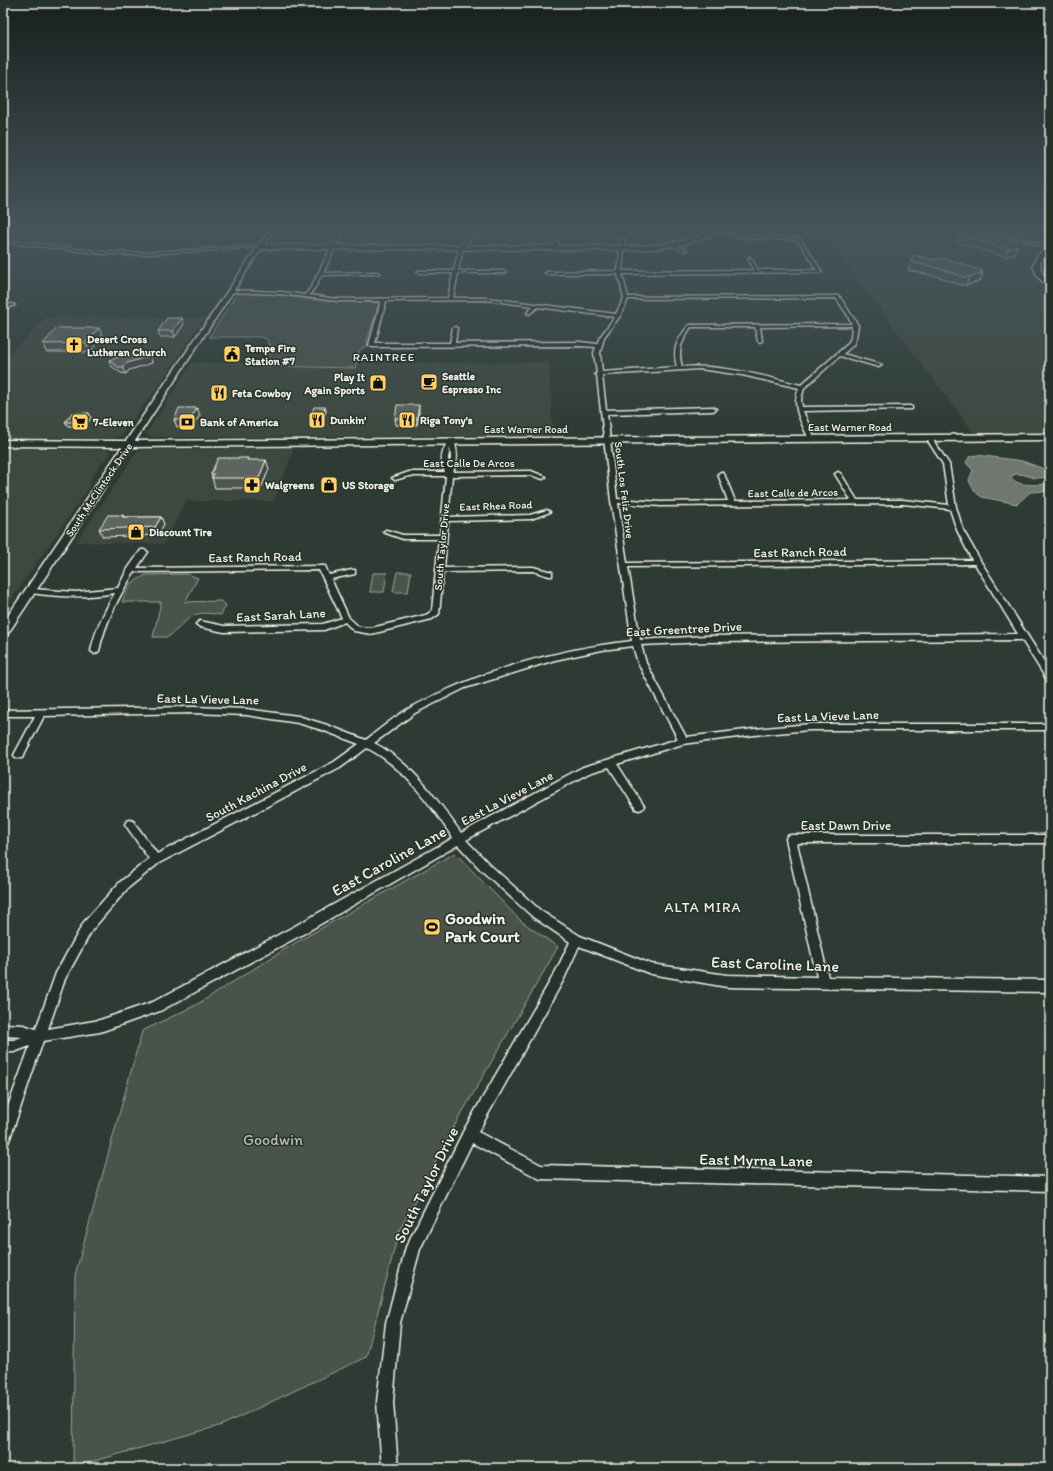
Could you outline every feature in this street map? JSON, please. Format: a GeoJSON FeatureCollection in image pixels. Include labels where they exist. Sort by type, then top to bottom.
{"type":"FeatureCollection","features":[{"type":"Feature","properties":{"kind":"main road","name":"South McClintock Drive"},"geometry":{"type":"LineString","coordinates":[[3,632],[228,296]]}},
{"type":"Feature","properties":{"kind":"main road","name":"East Warner Road"},"geometry":{"type":"LineString","coordinates":[[3,443],[129,444],[1050,437]]}},
{"type":"Feature","properties":{"kind":"street"},"geometry":{"type":"LineString","coordinates":[[297,296],[337,300],[486,299],[537,305],[544,304],[618,316]]}},
{"type":"Feature","properties":{"kind":"street"},"geometry":{"type":"LineString","coordinates":[[450,300],[451,296]]}},
{"type":"Feature","properties":{"kind":"street"},"geometry":{"type":"LineString","coordinates":[[626,298],[837,297],[856,325],[856,336],[850,345],[802,387],[799,393],[798,409],[812,439]]}},
{"type":"Feature","properties":{"kind":"street","name":"South Los Feliz Drive"},"geometry":{"type":"LineString","coordinates":[[626,298],[618,316],[605,332],[598,346],[598,374],[604,412],[614,502],[636,643],[642,663],[683,741]]}},
{"type":"Feature","properties":{"kind":"street"},"geometry":{"type":"LineString","coordinates":[[384,300],[372,345],[598,346]]}},
{"type":"Feature","properties":{"kind":"street"},"geometry":{"type":"LineString","coordinates":[[3,308],[13,305]]}},
{"type":"Feature","properties":{"kind":"street"},"geometry":{"type":"LineString","coordinates":[[529,313],[537,305]]}},
{"type":"Feature","properties":{"kind":"street"},"geometry":{"type":"LineString","coordinates":[[680,368],[676,354],[680,341],[690,326],[856,325]]}},
{"type":"Feature","properties":{"kind":"street"},"geometry":{"type":"LineString","coordinates":[[757,326],[760,341]]}},
{"type":"Feature","properties":{"kind":"street"},"geometry":{"type":"LineString","coordinates":[[452,345],[455,328]]}},
{"type":"Feature","properties":{"kind":"street"},"geometry":{"type":"LineString","coordinates":[[839,354],[879,366]]}},
{"type":"Feature","properties":{"kind":"street"},"geometry":{"type":"LineString","coordinates":[[598,374],[680,368],[720,369],[802,387]]}},
{"type":"Feature","properties":{"kind":"street"},"geometry":{"type":"LineString","coordinates":[[798,409],[910,408]]}},
{"type":"Feature","properties":{"kind":"street"},"geometry":{"type":"LineString","coordinates":[[604,412],[713,409]]}},
{"type":"Feature","properties":{"kind":"street"},"geometry":{"type":"LineString","coordinates":[[929,438],[946,464],[953,506],[960,530],[977,562],[1050,678]]}},
{"type":"Feature","properties":{"kind":"street","name":"South Taylor Drive"},"geometry":{"type":"LineString","coordinates":[[346,619],[351,626],[357,629],[371,631],[429,617],[436,612],[449,474],[454,467],[454,449],[451,441]]}},
{"type":"Feature","properties":{"kind":"street","name":"East Calle De Arcos"},"geometry":{"type":"LineString","coordinates":[[395,478],[409,474],[531,473],[543,477]]}},
{"type":"Feature","properties":{"kind":"street","name":"East Calle de Arcos"},"geometry":{"type":"LineString","coordinates":[[721,474],[732,503]]}},
{"type":"Feature","properties":{"kind":"street","name":"East Calle de Arcos"},"geometry":{"type":"LineString","coordinates":[[838,474],[855,502]]}},
{"type":"Feature","properties":{"kind":"street","name":"East Calle de Arcos"},"geometry":{"type":"LineString","coordinates":[[614,502],[661,504],[924,502],[953,506]]}},
{"type":"Feature","properties":{"kind":"street","name":"East Rhea Road"},"geometry":{"type":"LineString","coordinates":[[444,518],[531,517],[547,512]]}},
{"type":"Feature","properties":{"kind":"street"},"geometry":{"type":"LineString","coordinates":[[386,532],[403,537],[443,537]]}},
{"type":"Feature","properties":{"kind":"street"},"geometry":{"type":"LineString","coordinates":[[95,651],[96,638],[131,570],[144,552]]}},
{"type":"Feature","properties":{"kind":"street","name":"East Ranch Road"},"geometry":{"type":"LineString","coordinates":[[623,565],[977,562]]}},
{"type":"Feature","properties":{"kind":"street","name":"East Ranch Road"},"geometry":{"type":"LineString","coordinates":[[131,570],[322,568],[346,619]]}},
{"type":"Feature","properties":{"kind":"street"},"geometry":{"type":"LineString","coordinates":[[441,570],[533,569],[549,574]]}},
{"type":"Feature","properties":{"kind":"street"},"geometry":{"type":"LineString","coordinates":[[327,578],[352,572]]}},
{"type":"Feature","properties":{"kind":"street"},"geometry":{"type":"LineString","coordinates":[[31,591],[48,594],[100,594],[120,590]]}},
{"type":"Feature","properties":{"kind":"street","name":"East Sarah Lane"},"geometry":{"type":"LineString","coordinates":[[200,624],[224,629],[324,627],[346,619]]}},
{"type":"Feature","properties":{"kind":"street","name":"East Greentree Drive"},"geometry":{"type":"LineString","coordinates":[[366,744],[412,711],[462,686],[554,657],[602,647],[636,643],[706,639],[1025,637]]}},
{"type":"Feature","properties":{"kind":"street","name":"East La Vieve Lane"},"geometry":{"type":"LineString","coordinates":[[3,713],[224,709],[261,712],[308,722],[336,731],[366,744],[392,760],[412,779],[439,809],[459,839],[586,770],[683,741],[810,727],[1050,727]]}},
{"type":"Feature","properties":{"kind":"street"},"geometry":{"type":"LineString","coordinates":[[19,755],[42,713]]}},
{"type":"Feature","properties":{"kind":"street","name":"South Kachina Drive"},"geometry":{"type":"LineString","coordinates":[[3,1138],[60,977],[88,926],[124,885],[155,860],[336,765],[366,744]]}},
{"type":"Feature","properties":{"kind":"street"},"geometry":{"type":"LineString","coordinates":[[611,763],[639,806]]}},
{"type":"Feature","properties":{"kind":"street"},"geometry":{"type":"LineString","coordinates":[[130,824],[155,860]]}},
{"type":"Feature","properties":{"kind":"street","name":"East Caroline Lane"},"geometry":{"type":"LineString","coordinates":[[3,1046],[14,1046],[39,1036],[100,1026],[156,1007],[299,930],[459,839],[485,868],[537,914],[576,940],[651,969],[727,981],[1050,986]]}},
{"type":"Feature","properties":{"kind":"street","name":"East Dawn Drive"},"geometry":{"type":"LineString","coordinates":[[824,983],[791,839],[1050,839]]}},
{"type":"Feature","properties":{"kind":"street","name":"South Taylor Drive"},"geometry":{"type":"LineString","coordinates":[[390,1468],[385,1402],[393,1323],[413,1247],[469,1135],[560,975],[576,940]]}},
{"type":"Feature","properties":{"kind":"street","name":"East Caroline Lane"},"geometry":{"type":"LineString","coordinates":[[3,1030],[24,1030],[39,1036]]}},
{"type":"Feature","properties":{"kind":"street","name":"East Myrna Lane"},"geometry":{"type":"LineString","coordinates":[[469,1135],[540,1172],[1050,1184]]}},
{"type":"Feature","properties":{"kind":"shaded area"},"geometry":{"type":"Polygon","coordinates":[[[870,296],[1050,296],[1050,433],[974,433],[870,296]]]}},
{"type":"Feature","properties":{"kind":"shaded area"},"geometry":{"type":"Polygon","coordinates":[[[47,317],[204,318],[156,389],[121,435],[113,438],[3,438],[3,360],[47,317]]]}},
{"type":"Feature","properties":{"kind":"shaded area"},"geometry":{"type":"Polygon","coordinates":[[[242,362],[246,366],[355,368],[357,363],[549,362],[553,435],[155,437],[147,435],[147,432],[192,363],[242,362]]]}},
{"type":"Feature","properties":{"kind":"shaded area"},"geometry":{"type":"Polygon","coordinates":[[[3,448],[107,450],[110,451],[111,454],[100,465],[91,479],[88,489],[3,611],[3,448]]]}},
{"type":"Feature","properties":{"kind":"shaded area"},"geometry":{"type":"Polygon","coordinates":[[[294,448],[274,501],[186,501],[164,544],[76,542],[137,452],[141,450],[294,448]]]}},
{"type":"Feature","properties":{"kind":"shaded area"},"geometry":{"type":"Polygon","coordinates":[[[977,455],[1022,461],[1050,471],[1050,478],[1036,478],[1019,474],[1011,477],[1018,483],[1023,484],[1050,484],[1050,491],[1030,492],[1017,504],[982,497],[971,485],[969,480],[973,470],[966,463],[969,457],[977,455]]]}},
{"type":"Feature","properties":{"kind":"green space"},"geometry":{"type":"Polygon","coordinates":[[[236,296],[282,296],[313,300],[379,303],[367,341],[368,345],[360,350],[355,368],[260,366],[271,345],[268,345],[267,339],[258,337],[209,337],[236,296]]]}},
{"type":"Feature","properties":{"kind":"green space"},"geometry":{"type":"Polygon","coordinates":[[[397,572],[411,572],[408,592],[393,592],[397,572]]]}},
{"type":"Feature","properties":{"kind":"green space"},"geometry":{"type":"Polygon","coordinates":[[[373,573],[387,573],[384,592],[370,592],[373,573]]]}},
{"type":"Feature","properties":{"kind":"green space"},"geometry":{"type":"Polygon","coordinates":[[[187,574],[198,578],[185,602],[221,601],[226,605],[221,615],[202,613],[191,617],[168,637],[153,637],[161,602],[122,602],[130,584],[146,575],[187,574]]]}},
{"type":"Feature","properties":{"kind":"green space","name":"Goodwin"},"geometry":{"type":"Polygon","coordinates":[[[455,853],[521,921],[558,947],[452,1130],[399,1231],[366,1357],[222,1425],[73,1467],[75,1275],[142,1031],[196,1005],[295,943],[455,853]]]}},
{"type":"Feature","properties":{"kind":"building"},"geometry":{"type":"Polygon","coordinates":[[[167,318],[182,318],[173,331],[158,331],[167,318]]]}},
{"type":"Feature","properties":{"kind":"building"},"geometry":{"type":"Polygon","coordinates":[[[57,328],[99,328],[86,343],[43,344],[57,328]]]}},
{"type":"Feature","properties":{"kind":"building"},"geometry":{"type":"Polygon","coordinates":[[[125,355],[150,356],[127,363],[123,367],[118,367],[109,360],[125,355]]]}},
{"type":"Feature","properties":{"kind":"building"},"geometry":{"type":"Polygon","coordinates":[[[397,405],[419,405],[417,418],[395,419],[397,405]]]}},
{"type":"Feature","properties":{"kind":"building"},"geometry":{"type":"Polygon","coordinates":[[[314,407],[325,407],[321,418],[310,418],[314,407]]]}},
{"type":"Feature","properties":{"kind":"building"},"geometry":{"type":"Polygon","coordinates":[[[179,408],[197,408],[190,420],[174,420],[179,408]]]}},
{"type":"Feature","properties":{"kind":"building"},"geometry":{"type":"Polygon","coordinates":[[[72,413],[89,413],[83,422],[65,422],[72,413]]]}},
{"type":"Feature","properties":{"kind":"building"},"geometry":{"type":"Polygon","coordinates":[[[218,458],[248,458],[247,460],[266,460],[259,478],[212,478],[214,474],[211,474],[218,458]]]}},
{"type":"Feature","properties":{"kind":"building"},"geometry":{"type":"Polygon","coordinates":[[[108,515],[123,515],[122,517],[161,517],[155,527],[99,529],[108,515]]]}},
{"type":"Feature","properties":{"kind":"place","name":"Desert Cross Lutheran Church"},"geometry":{"type":"Point","coordinates":[74,345]}},
{"type":"Feature","properties":{"kind":"place","name":"Tempe Fire Station #7"},"geometry":{"type":"Point","coordinates":[232,354]}},
{"type":"Feature","properties":{"kind":"place","name":"Seattle Espresso Inc"},"geometry":{"type":"Point","coordinates":[429,382]}},
{"type":"Feature","properties":{"kind":"place","name":"Play It Again Sports"},"geometry":{"type":"Point","coordinates":[378,383]}},
{"type":"Feature","properties":{"kind":"place","name":"Feta Cowboy"},"geometry":{"type":"Point","coordinates":[219,393]}},
{"type":"Feature","properties":{"kind":"place","name":"Dunkin'"},"geometry":{"type":"Point","coordinates":[317,420]}},
{"type":"Feature","properties":{"kind":"place","name":"Riga Tony's"},"geometry":{"type":"Point","coordinates":[407,420]}},
{"type":"Feature","properties":{"kind":"place","name":"7-Eleven"},"geometry":{"type":"Point","coordinates":[80,422]}},
{"type":"Feature","properties":{"kind":"place","name":"Bank of America"},"geometry":{"type":"Point","coordinates":[187,422]}},
{"type":"Feature","properties":{"kind":"place","name":"Walgreens"},"geometry":{"type":"Point","coordinates":[252,485]}},
{"type":"Feature","properties":{"kind":"place","name":"US Storage"},"geometry":{"type":"Point","coordinates":[329,485]}},
{"type":"Feature","properties":{"kind":"place","name":"Discount Tire"},"geometry":{"type":"Point","coordinates":[136,532]}},
{"type":"Feature","properties":{"kind":"place","name":"Goodwin Park Court"},"geometry":{"type":"Point","coordinates":[432,927]}},
{"type":"Feature","properties":{"kind":"district","name":"RAINTREE"},"geometry":{"type":"Point","coordinates":[384,357]}},
{"type":"Feature","properties":{"kind":"district","name":"ALTA MIRA"},"geometry":{"type":"Point","coordinates":[703,907]}}]}
